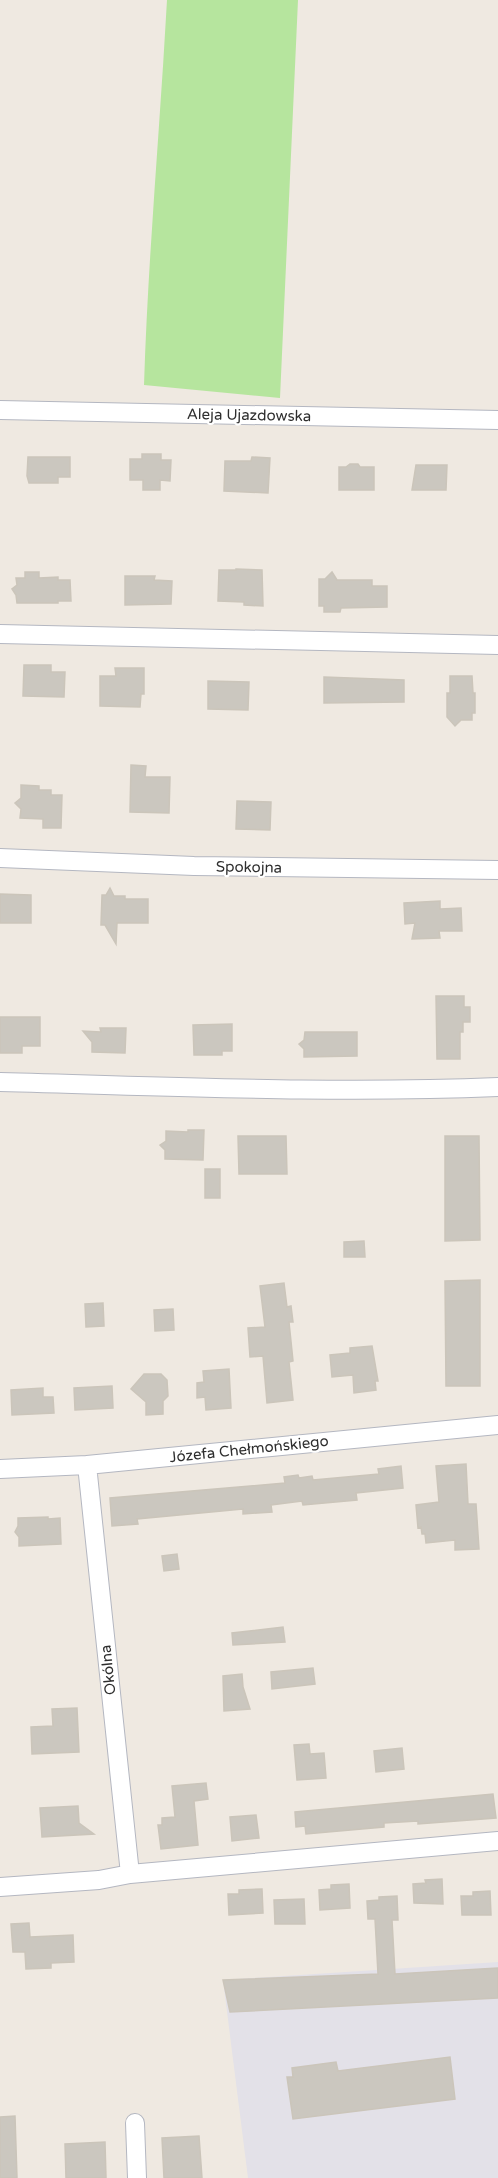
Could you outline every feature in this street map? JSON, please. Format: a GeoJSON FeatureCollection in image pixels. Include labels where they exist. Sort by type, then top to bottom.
{"type":"FeatureCollection","features":[{"type":"Feature","properties":{"kind":"street","name":"Aleja Ujazdowska"},"geometry":{"type":"LineString","coordinates":[[0,410],[498,420]]}},
{"type":"Feature","properties":{"kind":"street"},"geometry":{"type":"LineString","coordinates":[[0,634],[498,645]]}},
{"type":"Feature","properties":{"kind":"street","name":"Spokojna"},"geometry":{"type":"LineString","coordinates":[[0,858],[194,866],[498,870]]}},
{"type":"Feature","properties":{"kind":"street"},"geometry":{"type":"LineString","coordinates":[[0,1082],[339,1090],[498,1087]]}},
{"type":"Feature","properties":{"kind":"street","name":"Józefa Chełmońskiego"},"geometry":{"type":"LineString","coordinates":[[0,1469],[87,1465],[498,1425]]}},
{"type":"Feature","properties":{"kind":"street","name":"Okólna"},"geometry":{"type":"LineString","coordinates":[[87,1465],[130,1875]]}},
{"type":"Feature","properties":{"kind":"street"},"geometry":{"type":"LineString","coordinates":[[0,1887],[99,1880],[130,1875],[498,1841]]}},
{"type":"Feature","properties":{"kind":"street"},"geometry":{"type":"LineString","coordinates":[[135,2124],[137,2178]]}},
{"type":"Feature","properties":{"kind":"shaded area"},"geometry":{"type":"Polygon","coordinates":[[[498,1962],[498,2178],[248,2178],[223,1980],[498,1962]]]}},
{"type":"Feature","properties":{"kind":"green space"},"geometry":{"type":"Polygon","coordinates":[[[167,0],[298,0],[280,398],[144,385],[167,0]]]}},
{"type":"Feature","properties":{"kind":"building"},"geometry":{"type":"Polygon","coordinates":[[[142,454],[161,454],[161,460],[171,460],[170,481],[160,480],[160,490],[143,490],[143,480],[130,480],[130,459],[142,459],[142,454]]]}},
{"type":"Feature","properties":{"kind":"building"},"geometry":{"type":"Polygon","coordinates":[[[28,457],[70,457],[70,477],[58,477],[58,483],[29,483],[28,457]]]}},
{"type":"Feature","properties":{"kind":"building"},"geometry":{"type":"Polygon","coordinates":[[[252,457],[270,458],[268,493],[224,491],[225,461],[251,461],[252,457]]]}},
{"type":"Feature","properties":{"kind":"building"},"geometry":{"type":"Polygon","coordinates":[[[350,464],[374,467],[374,490],[339,490],[339,467],[346,467],[350,464]]]}},
{"type":"Feature","properties":{"kind":"building"},"geometry":{"type":"Polygon","coordinates":[[[416,465],[447,465],[446,490],[412,490],[416,465]]]}},
{"type":"Feature","properties":{"kind":"building"},"geometry":{"type":"Polygon","coordinates":[[[219,570],[262,570],[263,606],[244,605],[244,602],[218,601],[219,570]]]}},
{"type":"Feature","properties":{"kind":"building"},"geometry":{"type":"Polygon","coordinates":[[[25,572],[39,572],[39,578],[58,577],[58,580],[70,580],[71,601],[17,603],[12,589],[17,585],[16,578],[25,578],[25,572]]]}},
{"type":"Feature","properties":{"kind":"building"},"geometry":{"type":"Polygon","coordinates":[[[332,572],[337,580],[372,580],[372,586],[387,586],[387,607],[341,608],[340,612],[324,612],[324,606],[319,606],[319,579],[325,579],[332,572]]]}},
{"type":"Feature","properties":{"kind":"building"},"geometry":{"type":"Polygon","coordinates":[[[125,576],[155,576],[154,580],[172,581],[171,604],[125,605],[125,576]]]}},
{"type":"Feature","properties":{"kind":"building"},"geometry":{"type":"Polygon","coordinates":[[[24,665],[51,665],[51,672],[65,672],[64,697],[23,696],[24,665]]]}},
{"type":"Feature","properties":{"kind":"building"},"geometry":{"type":"Polygon","coordinates":[[[115,668],[144,668],[144,694],[141,694],[140,707],[100,706],[100,676],[116,676],[115,668]]]}},
{"type":"Feature","properties":{"kind":"building"},"geometry":{"type":"Polygon","coordinates":[[[450,676],[472,676],[473,693],[475,693],[475,713],[472,713],[472,720],[461,720],[455,726],[447,717],[450,676]]]}},
{"type":"Feature","properties":{"kind":"building"},"geometry":{"type":"Polygon","coordinates":[[[324,677],[404,680],[404,702],[324,703],[324,677]]]}},
{"type":"Feature","properties":{"kind":"building"},"geometry":{"type":"Polygon","coordinates":[[[208,681],[249,682],[248,710],[208,709],[208,681]]]}},
{"type":"Feature","properties":{"kind":"building"},"geometry":{"type":"Polygon","coordinates":[[[131,765],[146,766],[145,777],[170,777],[169,813],[130,812],[131,765]]]}},
{"type":"Feature","properties":{"kind":"building"},"geometry":{"type":"Polygon","coordinates":[[[21,785],[39,786],[39,790],[51,790],[51,795],[62,795],[61,828],[43,828],[43,819],[20,818],[21,809],[15,803],[21,798],[21,785]]]}},
{"type":"Feature","properties":{"kind":"building"},"geometry":{"type":"Polygon","coordinates":[[[237,801],[271,802],[270,830],[236,829],[237,801]]]}},
{"type":"Feature","properties":{"kind":"building"},"geometry":{"type":"Polygon","coordinates":[[[110,888],[114,896],[125,896],[125,899],[148,899],[148,923],[117,923],[116,944],[105,925],[101,925],[102,895],[106,895],[110,888]]]}},
{"type":"Feature","properties":{"kind":"building"},"geometry":{"type":"Polygon","coordinates":[[[0,894],[31,895],[31,923],[0,923],[0,894]]]}},
{"type":"Feature","properties":{"kind":"building"},"geometry":{"type":"Polygon","coordinates":[[[440,901],[440,909],[461,908],[462,931],[439,931],[440,938],[412,939],[415,923],[405,924],[404,903],[440,901]]]}},
{"type":"Feature","properties":{"kind":"building"},"geometry":{"type":"Polygon","coordinates":[[[436,996],[464,996],[464,1007],[470,1007],[470,1022],[463,1022],[463,1032],[460,1032],[460,1059],[437,1059],[436,996]]]}},
{"type":"Feature","properties":{"kind":"building"},"geometry":{"type":"Polygon","coordinates":[[[0,1017],[40,1017],[40,1046],[22,1046],[22,1053],[0,1053],[0,1017]]]}},
{"type":"Feature","properties":{"kind":"building"},"geometry":{"type":"Polygon","coordinates":[[[232,1024],[232,1051],[222,1051],[222,1055],[194,1055],[193,1025],[232,1024]]]}},
{"type":"Feature","properties":{"kind":"building"},"geometry":{"type":"Polygon","coordinates":[[[100,1028],[126,1028],[125,1053],[92,1052],[92,1042],[83,1031],[101,1032],[100,1028]]]}},
{"type":"Feature","properties":{"kind":"building"},"geometry":{"type":"Polygon","coordinates":[[[305,1032],[357,1032],[357,1056],[304,1057],[304,1049],[299,1044],[304,1040],[305,1032]]]}},
{"type":"Feature","properties":{"kind":"building"},"geometry":{"type":"Polygon","coordinates":[[[188,1130],[204,1130],[203,1160],[165,1159],[165,1150],[160,1145],[166,1141],[166,1131],[188,1132],[188,1130]]]}},
{"type":"Feature","properties":{"kind":"building"},"geometry":{"type":"Polygon","coordinates":[[[238,1136],[286,1136],[287,1174],[239,1174],[238,1136]]]}},
{"type":"Feature","properties":{"kind":"building"},"geometry":{"type":"Polygon","coordinates":[[[445,1136],[479,1136],[480,1240],[445,1241],[445,1136]]]}},
{"type":"Feature","properties":{"kind":"building"},"geometry":{"type":"Polygon","coordinates":[[[205,1169],[220,1169],[220,1198],[205,1198],[205,1169]]]}},
{"type":"Feature","properties":{"kind":"building"},"geometry":{"type":"Polygon","coordinates":[[[364,1241],[365,1257],[344,1257],[344,1242],[364,1241]]]}},
{"type":"Feature","properties":{"kind":"building"},"geometry":{"type":"Polygon","coordinates":[[[480,1280],[480,1386],[446,1386],[445,1281],[480,1280]]]}},
{"type":"Feature","properties":{"kind":"building"},"geometry":{"type":"Polygon","coordinates":[[[284,1283],[287,1307],[291,1306],[293,1322],[289,1322],[293,1361],[289,1362],[293,1400],[267,1403],[263,1356],[250,1357],[248,1328],[265,1327],[260,1286],[284,1283]]]}},
{"type":"Feature","properties":{"kind":"building"},"geometry":{"type":"Polygon","coordinates":[[[103,1303],[104,1326],[86,1327],[85,1304],[103,1303]]]}},
{"type":"Feature","properties":{"kind":"building"},"geometry":{"type":"Polygon","coordinates":[[[173,1309],[174,1330],[155,1331],[154,1310],[173,1309]]]}},
{"type":"Feature","properties":{"kind":"building"},"geometry":{"type":"Polygon","coordinates":[[[372,1346],[378,1381],[375,1381],[376,1390],[354,1393],[353,1375],[332,1377],[330,1355],[350,1353],[350,1348],[372,1346]]]}},
{"type":"Feature","properties":{"kind":"building"},"geometry":{"type":"Polygon","coordinates":[[[229,1369],[231,1408],[206,1410],[205,1397],[197,1398],[197,1383],[204,1382],[203,1371],[229,1369]]]}},
{"type":"Feature","properties":{"kind":"building"},"geometry":{"type":"Polygon","coordinates":[[[144,1374],[161,1374],[167,1380],[168,1396],[163,1401],[163,1414],[146,1415],[146,1402],[131,1389],[144,1374]]]}},
{"type":"Feature","properties":{"kind":"building"},"geometry":{"type":"Polygon","coordinates":[[[112,1386],[113,1408],[75,1410],[74,1388],[112,1386]]]}},
{"type":"Feature","properties":{"kind":"building"},"geometry":{"type":"Polygon","coordinates":[[[43,1388],[43,1397],[53,1397],[54,1413],[12,1415],[11,1390],[43,1388]]]}},
{"type":"Feature","properties":{"kind":"building"},"geometry":{"type":"Polygon","coordinates":[[[466,1464],[468,1504],[476,1504],[479,1549],[455,1550],[455,1540],[426,1543],[425,1534],[422,1534],[421,1527],[418,1528],[416,1505],[439,1502],[436,1466],[466,1464]]]}},
{"type":"Feature","properties":{"kind":"building"},"geometry":{"type":"Polygon","coordinates":[[[401,1466],[403,1488],[356,1493],[357,1500],[303,1505],[302,1501],[271,1505],[272,1512],[243,1514],[243,1509],[137,1519],[138,1524],[112,1526],[110,1498],[285,1483],[284,1477],[298,1475],[299,1478],[312,1476],[313,1480],[379,1474],[378,1469],[401,1466]]]}},
{"type":"Feature","properties":{"kind":"building"},"geometry":{"type":"Polygon","coordinates":[[[48,1517],[48,1519],[60,1518],[61,1544],[19,1546],[19,1537],[15,1532],[18,1518],[48,1517]]]}},
{"type":"Feature","properties":{"kind":"building"},"geometry":{"type":"Polygon","coordinates":[[[177,1554],[179,1569],[164,1571],[162,1556],[177,1554]]]}},
{"type":"Feature","properties":{"kind":"building"},"geometry":{"type":"Polygon","coordinates":[[[283,1627],[285,1642],[233,1645],[232,1633],[283,1627]]]}},
{"type":"Feature","properties":{"kind":"building"},"geometry":{"type":"Polygon","coordinates":[[[313,1668],[315,1684],[272,1689],[271,1672],[313,1668]]]}},
{"type":"Feature","properties":{"kind":"building"},"geometry":{"type":"Polygon","coordinates":[[[242,1674],[243,1687],[250,1709],[224,1711],[223,1676],[242,1674]]]}},
{"type":"Feature","properties":{"kind":"building"},"geometry":{"type":"Polygon","coordinates":[[[77,1708],[79,1752],[32,1754],[31,1727],[53,1726],[52,1709],[77,1708]]]}},
{"type":"Feature","properties":{"kind":"building"},"geometry":{"type":"Polygon","coordinates":[[[309,1744],[310,1754],[324,1753],[326,1778],[297,1780],[294,1745],[309,1744]]]}},
{"type":"Feature","properties":{"kind":"building"},"geometry":{"type":"Polygon","coordinates":[[[402,1748],[404,1769],[376,1772],[374,1751],[402,1748]]]}},
{"type":"Feature","properties":{"kind":"building"},"geometry":{"type":"Polygon","coordinates":[[[206,1783],[208,1799],[194,1801],[198,1845],[161,1849],[158,1825],[162,1825],[162,1818],[175,1817],[172,1786],[206,1783]]]}},
{"type":"Feature","properties":{"kind":"building"},"geometry":{"type":"Polygon","coordinates":[[[493,1794],[496,1818],[418,1824],[418,1821],[384,1823],[384,1827],[306,1834],[305,1826],[296,1827],[295,1812],[493,1794]]]}},
{"type":"Feature","properties":{"kind":"building"},"geometry":{"type":"Polygon","coordinates":[[[78,1806],[79,1823],[94,1834],[42,1837],[40,1808],[78,1806]]]}},
{"type":"Feature","properties":{"kind":"building"},"geometry":{"type":"Polygon","coordinates":[[[256,1815],[259,1838],[232,1841],[230,1817],[256,1815]]]}},
{"type":"Feature","properties":{"kind":"building"},"geometry":{"type":"Polygon","coordinates":[[[442,1879],[443,1904],[414,1903],[413,1884],[426,1883],[425,1880],[442,1879]]]}},
{"type":"Feature","properties":{"kind":"building"},"geometry":{"type":"Polygon","coordinates":[[[349,1884],[350,1908],[320,1910],[319,1890],[331,1889],[331,1885],[349,1884]]]}},
{"type":"Feature","properties":{"kind":"building"},"geometry":{"type":"Polygon","coordinates":[[[262,1889],[263,1913],[229,1915],[228,1894],[239,1894],[239,1890],[262,1889]]]}},
{"type":"Feature","properties":{"kind":"building"},"geometry":{"type":"Polygon","coordinates":[[[490,1891],[491,1915],[462,1915],[461,1896],[473,1896],[473,1892],[490,1891]]]}},
{"type":"Feature","properties":{"kind":"building"},"geometry":{"type":"Polygon","coordinates":[[[397,1896],[398,1920],[392,1920],[395,1974],[498,1968],[498,1998],[230,2012],[223,1980],[378,1974],[375,1919],[368,1919],[367,1901],[379,1900],[379,1897],[397,1896]]]}},
{"type":"Feature","properties":{"kind":"building"},"geometry":{"type":"Polygon","coordinates":[[[304,1899],[305,1924],[275,1924],[274,1900],[304,1899]]]}},
{"type":"Feature","properties":{"kind":"building"},"geometry":{"type":"Polygon","coordinates":[[[29,1923],[30,1937],[73,1935],[74,1962],[51,1963],[51,1968],[26,1969],[25,1952],[13,1952],[11,1924],[29,1923]]]}},
{"type":"Feature","properties":{"kind":"building"},"geometry":{"type":"Polygon","coordinates":[[[450,2057],[455,2099],[293,2119],[287,2077],[293,2077],[292,2068],[336,2062],[338,2071],[450,2057]]]}},
{"type":"Feature","properties":{"kind":"building"},"geometry":{"type":"Polygon","coordinates":[[[15,2116],[17,2178],[0,2178],[0,2117],[15,2116]]]}},
{"type":"Feature","properties":{"kind":"building"},"geometry":{"type":"Polygon","coordinates":[[[199,2136],[202,2178],[164,2178],[162,2138],[199,2136]]]}},
{"type":"Feature","properties":{"kind":"building"},"geometry":{"type":"Polygon","coordinates":[[[105,2142],[106,2178],[66,2178],[65,2144],[105,2142]]]}}]}
